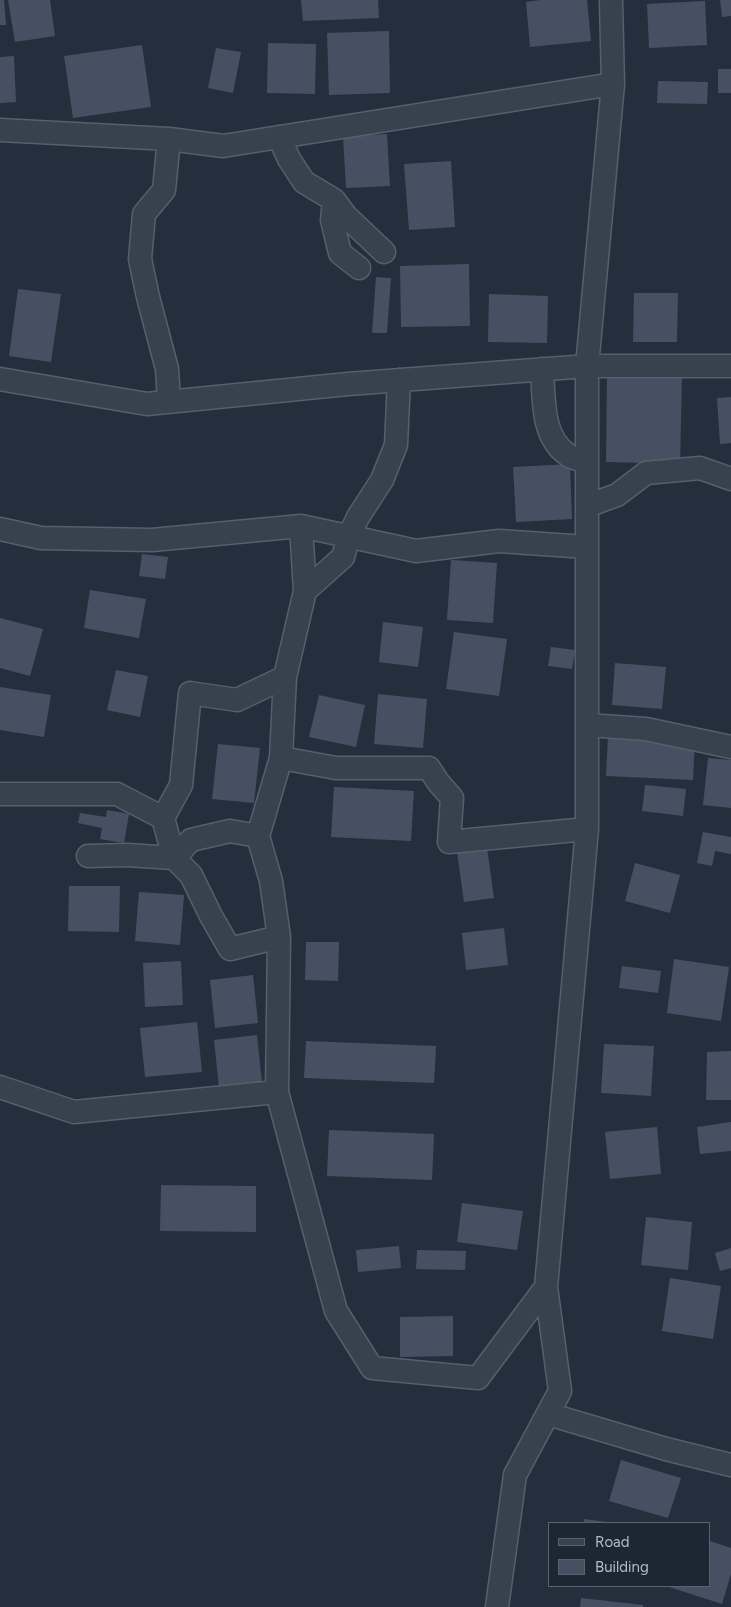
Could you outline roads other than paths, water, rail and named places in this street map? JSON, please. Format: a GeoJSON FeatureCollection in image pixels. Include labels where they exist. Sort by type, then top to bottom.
{"type":"FeatureCollection","features":[{"type":"Feature","properties":{"kind":"street"},"geometry":{"type":"LineString","coordinates":[[497,1607],[515,1475],[560,1391],[546,1287],[587,829],[587,366],[613,84],[612,0]]}},
{"type":"Feature","properties":{"kind":"street"},"geometry":{"type":"LineString","coordinates":[[0,130],[169,139],[223,146],[613,84]]}},
{"type":"Feature","properties":{"kind":"street"},"geometry":{"type":"LineString","coordinates":[[279,136],[289,159],[304,182],[334,200],[346,216],[384,252]]}},
{"type":"Feature","properties":{"kind":"street"},"geometry":{"type":"LineString","coordinates":[[169,139],[164,190],[144,214],[140,259],[148,297],[168,369],[169,401]]}},
{"type":"Feature","properties":{"kind":"street"},"geometry":{"type":"LineString","coordinates":[[334,200],[332,220],[340,253],[360,268]]}},
{"type":"Feature","properties":{"kind":"street"},"geometry":{"type":"LineString","coordinates":[[0,379],[147,404],[398,380],[587,366],[731,366]]}},
{"type":"Feature","properties":{"kind":"street"},"geometry":{"type":"LineString","coordinates":[[542,369],[545,410],[551,437],[569,455],[587,462]]}},
{"type":"Feature","properties":{"kind":"street"},"geometry":{"type":"LineString","coordinates":[[305,592],[343,557],[349,536],[358,517],[382,480],[396,445],[398,380]]}},
{"type":"Feature","properties":{"kind":"street"},"geometry":{"type":"LineString","coordinates":[[587,506],[617,495],[646,473],[700,468],[731,479]]}},
{"type":"Feature","properties":{"kind":"street"},"geometry":{"type":"LineString","coordinates":[[301,526],[305,592],[285,677],[281,758],[258,836],[271,881],[279,937],[277,1092],[336,1311],[372,1368],[478,1378],[546,1287]]}},
{"type":"Feature","properties":{"kind":"street"},"geometry":{"type":"LineString","coordinates":[[0,529],[41,538],[152,540],[301,526],[416,551],[499,541],[586,547]]}},
{"type":"Feature","properties":{"kind":"street"},"geometry":{"type":"LineString","coordinates":[[279,937],[230,949],[191,875],[174,858],[163,818],[181,785],[190,693],[237,700],[285,677]]}},
{"type":"Feature","properties":{"kind":"street"},"geometry":{"type":"LineString","coordinates":[[587,725],[646,729],[731,747]]}},
{"type":"Feature","properties":{"kind":"street"},"geometry":{"type":"LineString","coordinates":[[281,758],[336,768],[429,768],[452,798],[449,842],[587,829]]}},
{"type":"Feature","properties":{"kind":"street"},"geometry":{"type":"LineString","coordinates":[[0,794],[117,794],[163,818]]}},
{"type":"Feature","properties":{"kind":"street"},"geometry":{"type":"LineString","coordinates":[[174,858],[191,840],[230,831],[258,836]]}},
{"type":"Feature","properties":{"kind":"street"},"geometry":{"type":"LineString","coordinates":[[88,856],[127,855],[174,858]]}},
{"type":"Feature","properties":{"kind":"street"},"geometry":{"type":"LineString","coordinates":[[0,1087],[74,1112],[277,1092]]}},
{"type":"Feature","properties":{"kind":"street"},"geometry":{"type":"LineString","coordinates":[[548,1414],[666,1449],[731,1465]]}}]}
